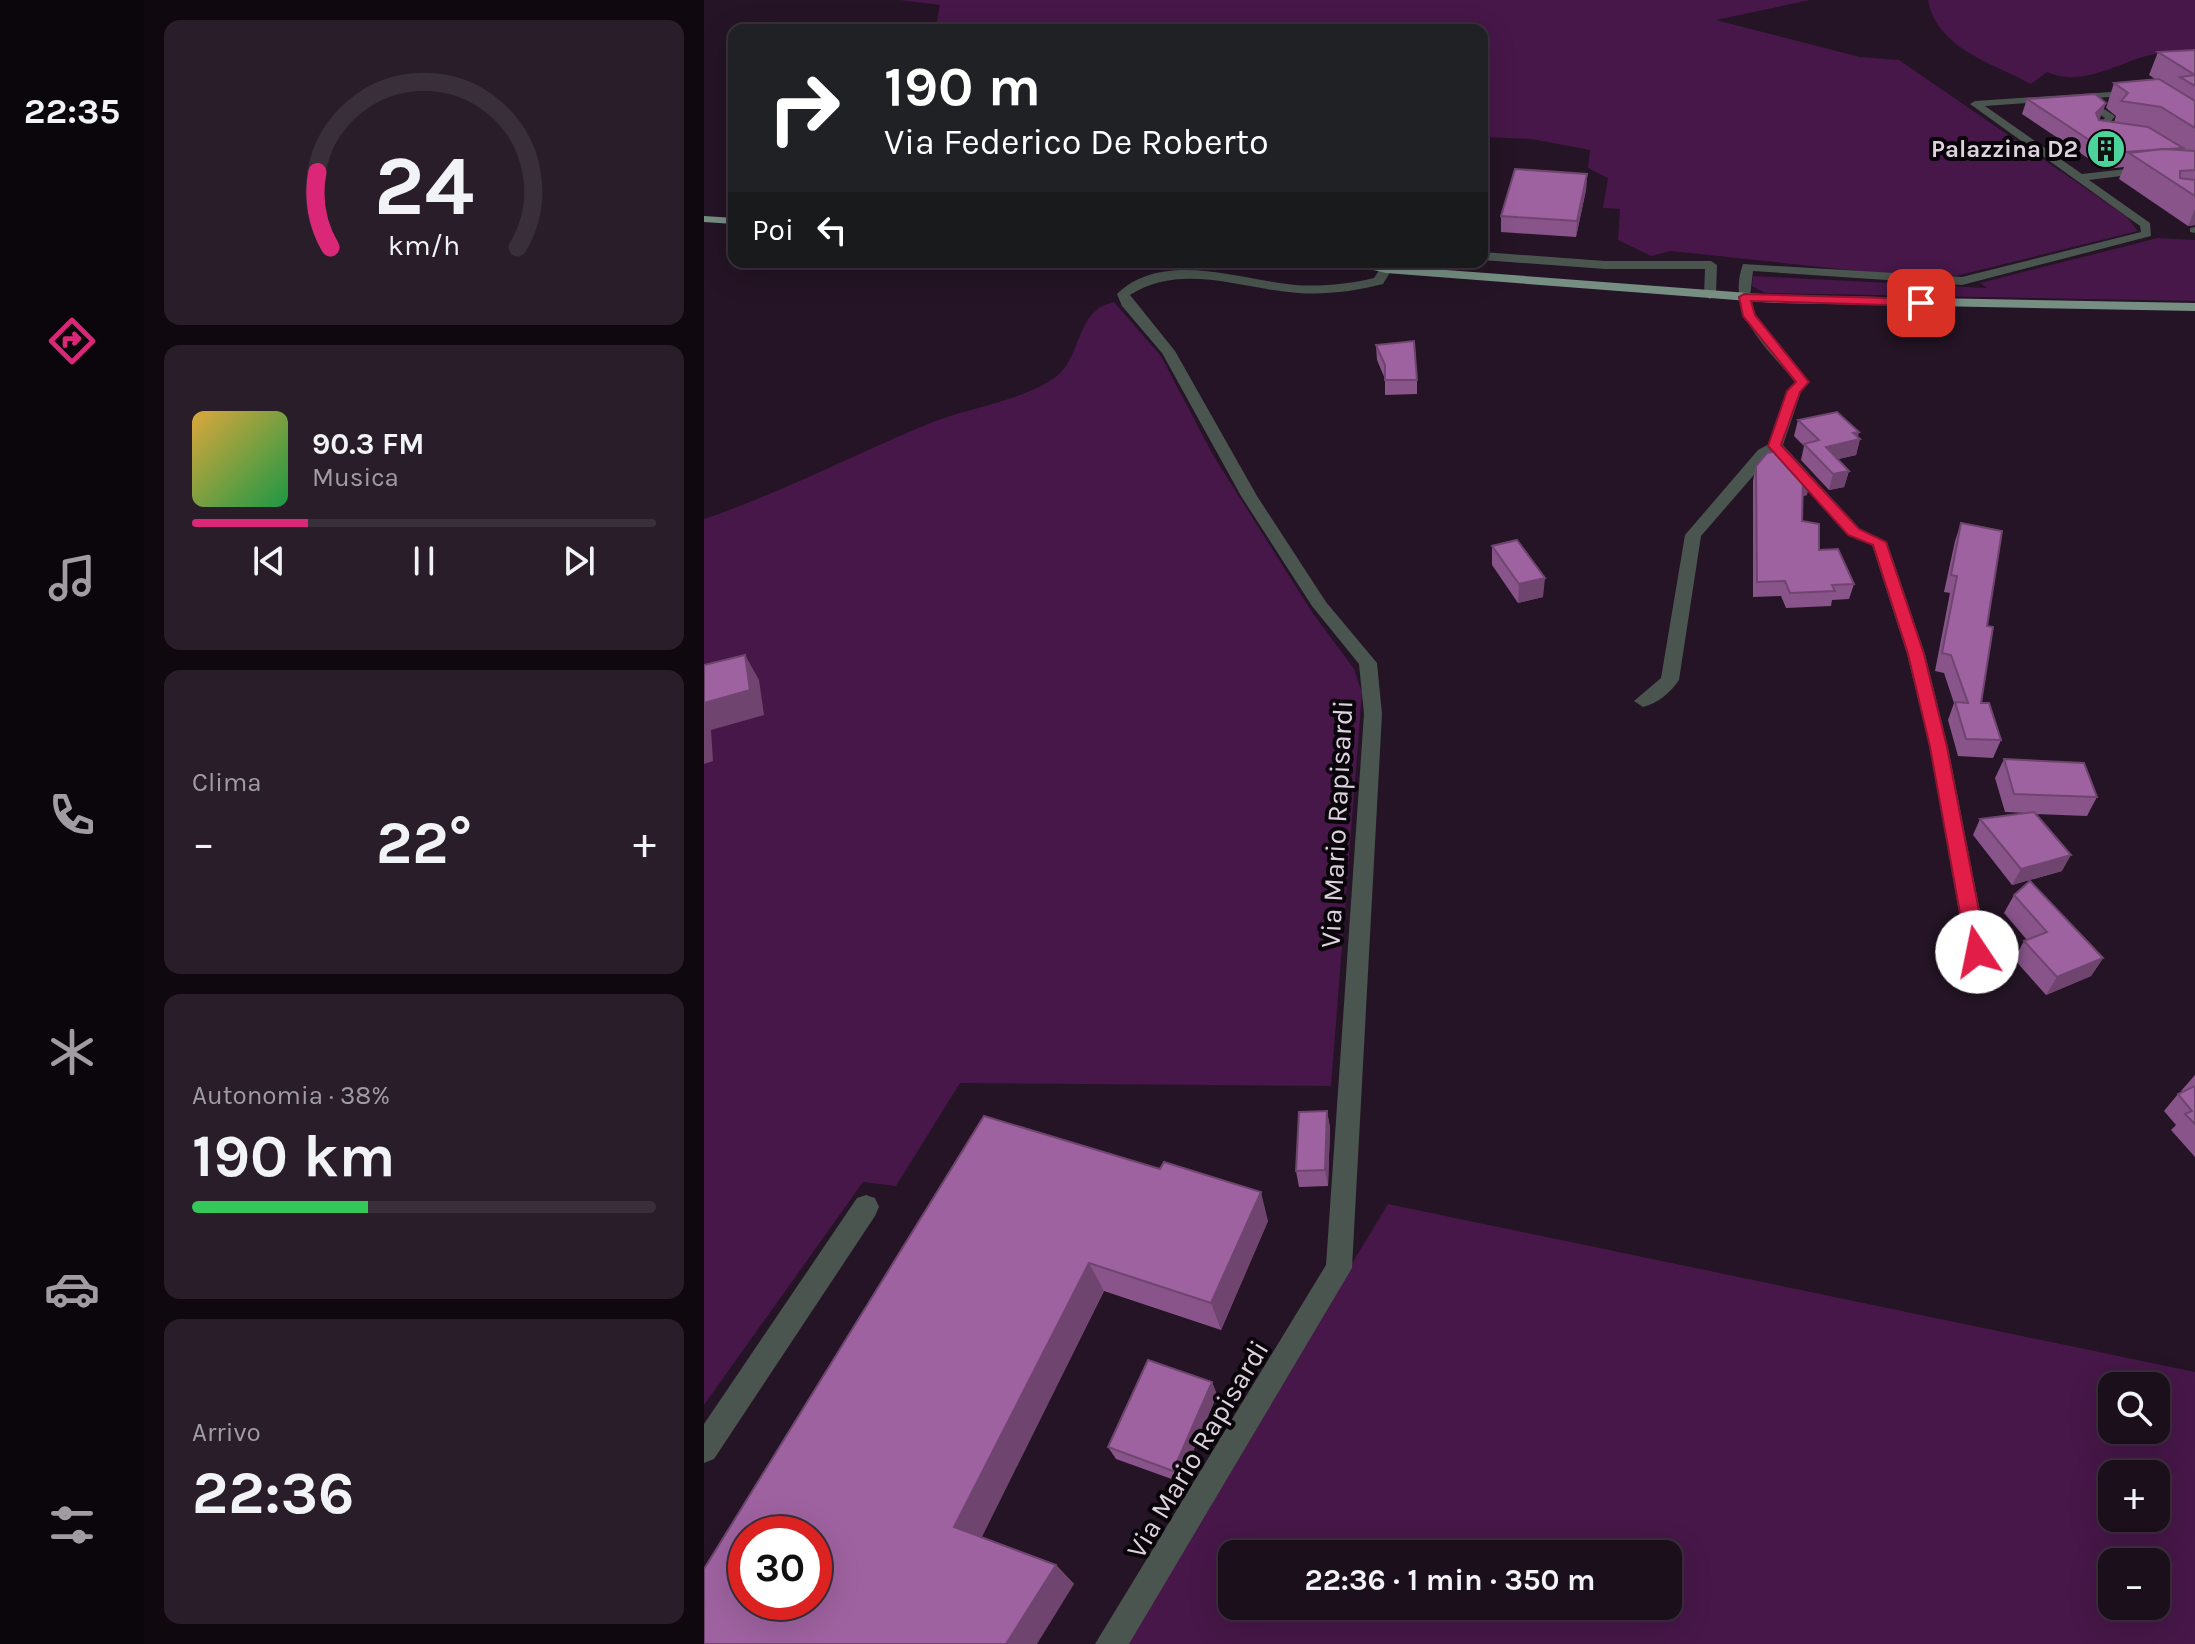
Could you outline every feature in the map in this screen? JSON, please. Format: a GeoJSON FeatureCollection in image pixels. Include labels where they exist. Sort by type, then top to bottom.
{"type":"FeatureCollection","features":[{"type":"Feature","properties":{"kind":"main road"},"geometry":{"type":"LineString","coordinates":[[704,219],[728,221]]}},
{"type":"Feature","properties":{"kind":"main road"},"geometry":{"type":"LineString","coordinates":[[1380,268],[1744,297],[2195,307]]}},
{"type":"Feature","properties":{"kind":"street"},"geometry":{"type":"LineString","coordinates":[[1643,701],[1660,691],[1670,680],[1693,535],[1763,453],[1775,446],[1794,391],[1802,382],[1749,316],[1744,297],[1747,267],[1962,281],[2147,234],[2146,225],[1975,104],[2145,92]]}},
{"type":"Feature","properties":{"kind":"street"},"geometry":{"type":"LineString","coordinates":[[2098,109],[2111,118],[2098,130],[2122,133]]}},
{"type":"Feature","properties":{"kind":"street"},"geometry":{"type":"LineString","coordinates":[[2175,155],[2195,169]]}},
{"type":"Feature","properties":{"kind":"street"},"geometry":{"type":"LineString","coordinates":[[2079,178],[2156,164],[2195,169]]}},
{"type":"Feature","properties":{"kind":"street"},"geometry":{"type":"LineString","coordinates":[[1488,256],[1605,265],[1711,265],[1710,295]]}},
{"type":"Feature","properties":{"kind":"street","name":"Via Mario Rapisardi"},"geometry":{"type":"LineString","coordinates":[[1111,1644],[1339,1268],[1373,714],[1368,663],[1320,606],[1249,496],[1168,351],[1126,303],[1123,294],[1145,282],[1184,276],[1296,289],[1349,289],[1379,281],[1386,269]]}},
{"type":"Feature","properties":{"kind":"street"},"geometry":{"type":"LineString","coordinates":[[1775,446],[1854,532],[1879,542],[1916,654],[1939,747],[1977,952]]}},
{"type":"Feature","properties":{"kind":"street"},"geometry":{"type":"LineString","coordinates":[[704,1449],[866,1207]]}},
{"type":"Feature","properties":{"kind":"shaded area"},"geometry":{"type":"Polygon","coordinates":[[[900,0],[1810,0],[1716,20],[1860,57],[1899,60],[2126,216],[2138,231],[1956,276],[1868,272],[1671,251],[1651,256],[1618,240],[1620,209],[1603,208],[1608,178],[1588,168],[1590,150],[1531,139],[1488,137],[1488,24],[936,24],[940,5],[900,0]]]}},
{"type":"Feature","properties":{"kind":"shaded area"},"geometry":{"type":"Polygon","coordinates":[[[1928,0],[2195,0],[2195,56],[2150,55],[2077,77],[2047,72],[2031,84],[1983,61],[1954,42],[1933,17],[1928,0]]]}},
{"type":"Feature","properties":{"kind":"shaded area"},"geometry":{"type":"Polygon","coordinates":[[[2158,238],[2195,240],[2195,301],[1765,293],[1752,286],[1753,276],[1987,288],[1980,283],[2158,238]]]}},
{"type":"Feature","properties":{"kind":"shaded area"},"geometry":{"type":"Polygon","coordinates":[[[1114,302],[1161,356],[1213,455],[1312,612],[1354,669],[1362,693],[1331,1086],[960,1083],[896,1186],[863,1182],[704,1405],[704,519],[789,486],[928,424],[1038,387],[1063,370],[1092,315],[1114,302]]]}},
{"type":"Feature","properties":{"kind":"shaded area"},"geometry":{"type":"Polygon","coordinates":[[[1388,1204],[2195,1372],[2195,1644],[1121,1644],[1388,1204]]]}},
{"type":"Feature","properties":{"kind":"building"},"geometry":{"type":"Polygon","coordinates":[[[2195,50],[2195,75],[2158,52],[2195,50]]]}},
{"type":"Feature","properties":{"kind":"building"},"geometry":{"type":"Polygon","coordinates":[[[2195,75],[2195,86],[2180,77],[2195,75]]]}},
{"type":"Feature","properties":{"kind":"building"},"geometry":{"type":"Polygon","coordinates":[[[2159,79],[2195,101],[2195,128],[2161,107],[2121,101],[2128,93],[2114,83],[2159,79]]]}},
{"type":"Feature","properties":{"kind":"building"},"geometry":{"type":"Polygon","coordinates":[[[2095,94],[2106,103],[2096,113],[2099,120],[2148,127],[2183,148],[2109,153],[2027,99],[2095,94]]]}},
{"type":"Feature","properties":{"kind":"building"},"geometry":{"type":"Polygon","coordinates":[[[2163,149],[2195,151],[2195,170],[2180,171],[2180,178],[2195,180],[2195,196],[2129,153],[2163,149]]]}},
{"type":"Feature","properties":{"kind":"building"},"geometry":{"type":"Polygon","coordinates":[[[1515,169],[1587,174],[1577,221],[1501,216],[1515,169]]]}},
{"type":"Feature","properties":{"kind":"building"},"geometry":{"type":"Polygon","coordinates":[[[1414,341],[1417,380],[1385,380],[1385,365],[1376,345],[1414,341]]]}},
{"type":"Feature","properties":{"kind":"building"},"geometry":{"type":"Polygon","coordinates":[[[1837,412],[1859,432],[1853,433],[1860,439],[1826,447],[1849,471],[1833,474],[1804,444],[1819,440],[1798,420],[1837,412]]]}},
{"type":"Feature","properties":{"kind":"building"},"geometry":{"type":"Polygon","coordinates":[[[1783,450],[1811,480],[1803,481],[1802,521],[1819,524],[1819,550],[1838,549],[1854,584],[1832,585],[1835,591],[1790,593],[1785,581],[1757,582],[1756,466],[1767,453],[1783,450]]]}},
{"type":"Feature","properties":{"kind":"building"},"geometry":{"type":"Polygon","coordinates":[[[1961,523],[2002,531],[1987,626],[1993,627],[1981,703],[1989,703],[2001,740],[1966,739],[1955,702],[1968,703],[1951,655],[1942,653],[1957,576],[1951,575],[1961,523]]]}},
{"type":"Feature","properties":{"kind":"building"},"geometry":{"type":"Polygon","coordinates":[[[1517,540],[1545,578],[1519,584],[1492,546],[1517,540]]]}},
{"type":"Feature","properties":{"kind":"building"},"geometry":{"type":"Polygon","coordinates":[[[745,655],[750,690],[704,703],[704,665],[745,655]]]}},
{"type":"Feature","properties":{"kind":"building"},"geometry":{"type":"Polygon","coordinates":[[[2004,759],[2084,763],[2097,797],[2014,794],[2004,759]]]}},
{"type":"Feature","properties":{"kind":"building"},"geometry":{"type":"Polygon","coordinates":[[[2034,812],[2071,855],[2021,869],[1980,819],[2034,812]]]}},
{"type":"Feature","properties":{"kind":"building"},"geometry":{"type":"Polygon","coordinates":[[[2030,881],[2103,958],[2057,977],[2024,941],[2047,932],[2014,895],[2030,881]]]}},
{"type":"Feature","properties":{"kind":"building"},"geometry":{"type":"Polygon","coordinates":[[[2195,1086],[2195,1124],[2185,1114],[2192,1111],[2178,1094],[2195,1086]]]}},
{"type":"Feature","properties":{"kind":"building"},"geometry":{"type":"Polygon","coordinates":[[[1327,1111],[1325,1170],[1296,1171],[1299,1112],[1327,1111]]]}},
{"type":"Feature","properties":{"kind":"building"},"geometry":{"type":"Polygon","coordinates":[[[984,1116],[1160,1169],[1164,1162],[1261,1192],[1211,1303],[1089,1263],[954,1527],[1056,1565],[1006,1644],[704,1644],[704,1569],[728,1530],[728,1620],[832,1620],[832,1516],[737,1516],[984,1116]]]}},
{"type":"Feature","properties":{"kind":"building"},"geometry":{"type":"Polygon","coordinates":[[[1148,1360],[1212,1382],[1173,1471],[1108,1447],[1148,1360]]]}},
{"type":"Feature","properties":{"kind":"place","name":"Palazzina D2"},"geometry":{"type":"Point","coordinates":[2106,149]}},
{"type":"Feature","properties":{"kind":"route"},"geometry":{"type":"LineString","coordinates":[[1921,303],[1744,297],[1749,316],[1802,382],[1794,391],[1775,446],[1854,532],[1879,542],[1916,654],[1939,747],[1977,952]]}}]}
